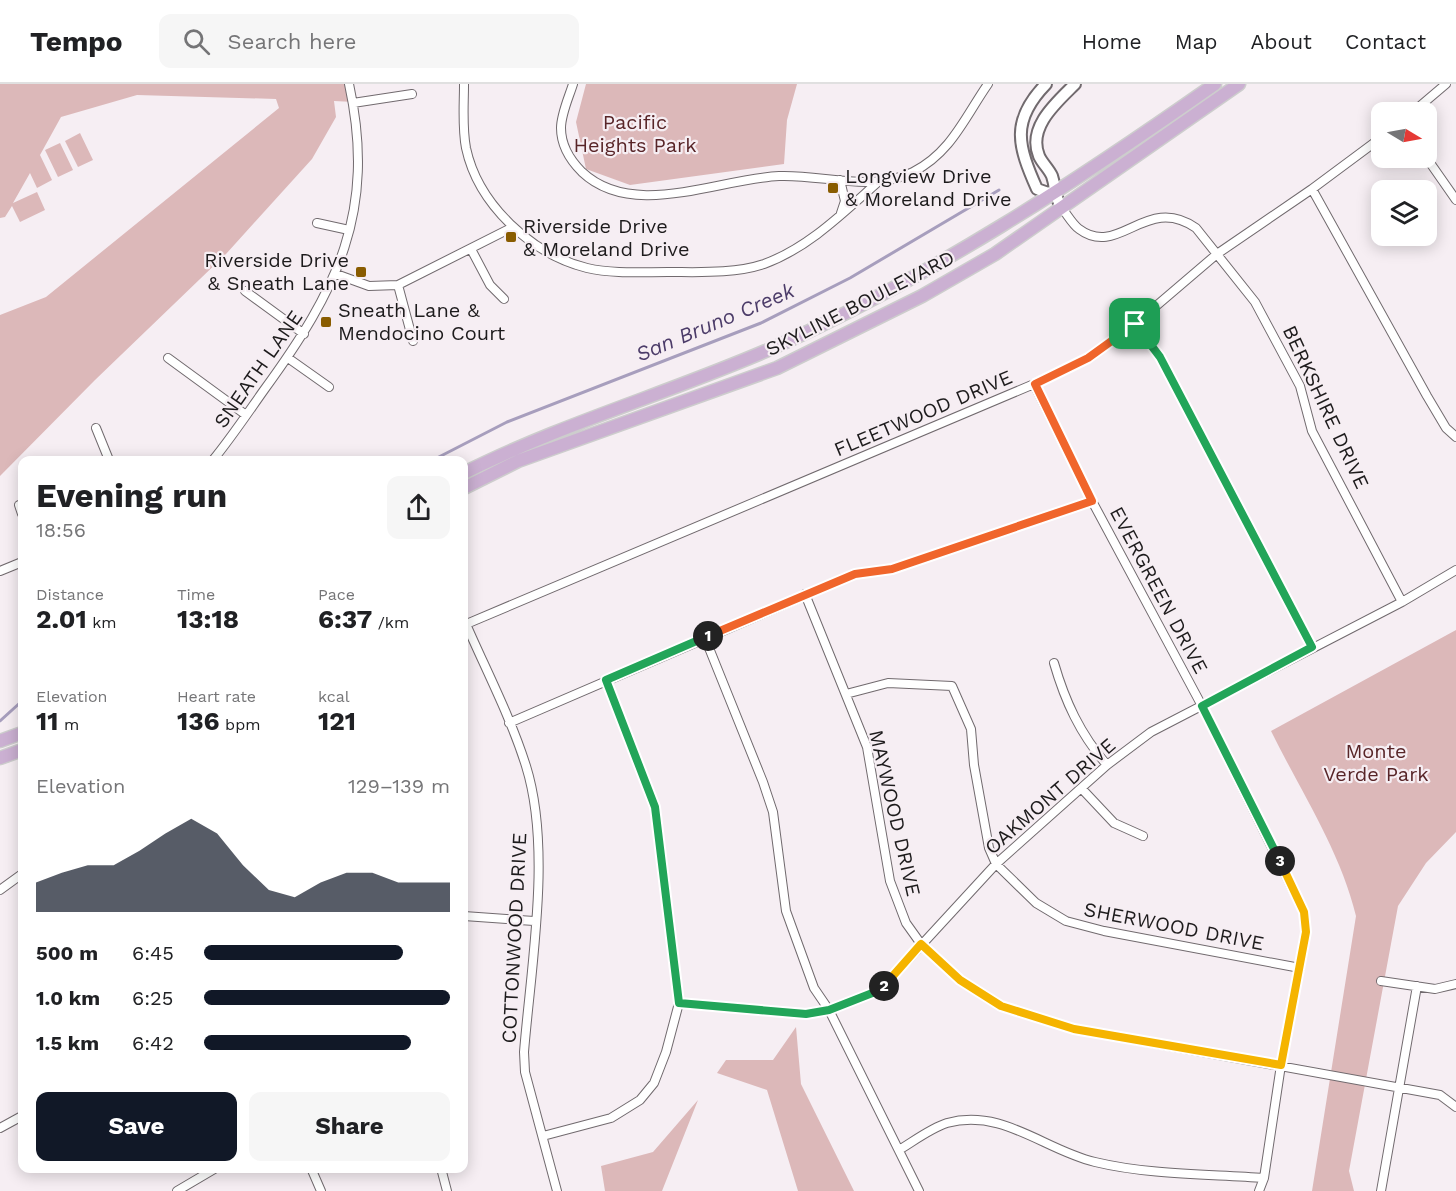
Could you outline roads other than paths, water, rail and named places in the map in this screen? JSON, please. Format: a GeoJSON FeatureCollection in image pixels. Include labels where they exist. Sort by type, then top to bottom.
{"type":"FeatureCollection","features":[{"type":"Feature","properties":{"kind":"main road","name":"SKYLINE BOULEVARD"},"geometry":{"type":"LineString","coordinates":[[468,472],[519,447],[702,377],[814,329],[958,254],[1054,195],[1215,84]]}},
{"type":"Feature","properties":{"kind":"main road","name":"SKYLINE BOULEVARD"},"geometry":{"type":"LineString","coordinates":[[468,486],[518,461],[743,381],[816,350],[961,275],[995,255],[1239,84]]}},
{"type":"Feature","properties":{"kind":"main road"},"geometry":{"type":"LineString","coordinates":[[0,741],[18,734]]}},
{"type":"Feature","properties":{"kind":"main road"},"geometry":{"type":"LineString","coordinates":[[0,758],[18,751]]}},
{"type":"Feature","properties":{"kind":"street","name":"SNEATH LANE"},"geometry":{"type":"LineString","coordinates":[[216,456],[304,334],[336,274],[349,230],[358,177],[353,103],[349,84]]}},
{"type":"Feature","properties":{"kind":"street"},"geometry":{"type":"LineString","coordinates":[[464,84],[463,128],[472,168],[494,205],[513,226],[547,252],[585,267],[626,272],[715,272],[762,265],[798,249],[878,182]]}},
{"type":"Feature","properties":{"kind":"street"},"geometry":{"type":"LineString","coordinates":[[573,84],[561,127],[566,150],[573,164],[596,185],[632,194],[658,194],[778,176],[878,182],[910,174],[941,154],[956,137],[988,84]]}},
{"type":"Feature","properties":{"kind":"street"},"geometry":{"type":"LineString","coordinates":[[1046,84],[1024,115],[1020,141],[1023,157],[1036,189],[1054,195],[1052,177],[1039,155],[1038,133],[1048,113],[1075,84]]}},
{"type":"Feature","properties":{"kind":"street"},"geometry":{"type":"LineString","coordinates":[[1425,102],[1446,84]]}},
{"type":"Feature","properties":{"kind":"street"},"geometry":{"type":"LineString","coordinates":[[353,103],[412,94]]}},
{"type":"Feature","properties":{"kind":"street","name":"FLEETWOOD DRIVE"},"geometry":{"type":"LineString","coordinates":[[468,623],[1035,384],[1088,358],[1135,324],[1217,254],[1371,145]]}},
{"type":"Feature","properties":{"kind":"street"},"geometry":{"type":"LineString","coordinates":[[1434,168],[1456,200]]}},
{"type":"Feature","properties":{"kind":"street"},"geometry":{"type":"LineString","coordinates":[[840,180],[845,201],[840,214]]}},
{"type":"Feature","properties":{"kind":"street"},"geometry":{"type":"LineString","coordinates":[[1312,189],[1427,396],[1446,428],[1456,437]]}},
{"type":"Feature","properties":{"kind":"street","name":"BERKSHIRE DRIVE"},"geometry":{"type":"LineString","coordinates":[[1054,195],[1078,228],[1099,237],[1113,236],[1162,216],[1184,219],[1196,228],[1255,302],[1300,386],[1312,431],[1402,602]]}},
{"type":"Feature","properties":{"kind":"street"},"geometry":{"type":"LineString","coordinates":[[317,223],[349,230]]}},
{"type":"Feature","properties":{"kind":"street"},"geometry":{"type":"LineString","coordinates":[[336,274],[369,286],[398,285],[513,226]]}},
{"type":"Feature","properties":{"kind":"street"},"geometry":{"type":"LineString","coordinates":[[471,249],[490,285],[504,299]]}},
{"type":"Feature","properties":{"kind":"street"},"geometry":{"type":"LineString","coordinates":[[398,285],[413,341]]}},
{"type":"Feature","properties":{"kind":"street"},"geometry":{"type":"LineString","coordinates":[[245,291],[304,334]]}},
{"type":"Feature","properties":{"kind":"street"},"geometry":{"type":"LineString","coordinates":[[1135,324],[1160,357],[1312,647]]}},
{"type":"Feature","properties":{"kind":"street"},"geometry":{"type":"LineString","coordinates":[[168,358],[246,415]]}},
{"type":"Feature","properties":{"kind":"street"},"geometry":{"type":"LineString","coordinates":[[288,358],[329,387]]}},
{"type":"Feature","properties":{"kind":"street","name":"EVERGREEN DRIVE"},"geometry":{"type":"LineString","coordinates":[[1035,384],[1092,501],[1202,706],[1304,912],[1306,932],[1281,1065],[1264,1178],[1259,1191]]}},
{"type":"Feature","properties":{"kind":"street"},"geometry":{"type":"LineString","coordinates":[[96,428],[107,456]]}},
{"type":"Feature","properties":{"kind":"street"},"geometry":{"type":"LineString","coordinates":[[508,723],[855,574],[892,569],[1092,501]]}},
{"type":"Feature","properties":{"kind":"street"},"geometry":{"type":"LineString","coordinates":[[0,571],[18,564]]}},
{"type":"Feature","properties":{"kind":"street","name":"OAKMONT DRIVE"},"geometry":{"type":"LineString","coordinates":[[679,1003],[806,1014],[829,1010],[880,990],[996,864],[1107,765],[1150,732],[1402,602],[1456,570]]}},
{"type":"Feature","properties":{"kind":"street","name":"MAYWOOD DRIVE"},"geometry":{"type":"LineString","coordinates":[[805,594],[867,747],[890,881],[906,923],[921,944],[960,980],[1001,1006],[1074,1029],[1440,1095],[1456,1107]]}},
{"type":"Feature","properties":{"kind":"street","name":"COTTONWOOD DRIVE"},"geometry":{"type":"LineString","coordinates":[[468,631],[526,766],[539,837],[524,1052],[525,1072],[557,1191]]}},
{"type":"Feature","properties":{"kind":"street"},"geometry":{"type":"LineString","coordinates":[[705,638],[773,812],[786,911],[814,988],[829,1010],[919,1191]]}},
{"type":"Feature","properties":{"kind":"street"},"geometry":{"type":"LineString","coordinates":[[1054,663],[1063,694],[1086,741],[1107,765]]}},
{"type":"Feature","properties":{"kind":"street"},"geometry":{"type":"LineString","coordinates":[[543,1136],[611,1118],[639,1100],[654,1083],[666,1052],[679,1003],[655,807],[606,680]]}},
{"type":"Feature","properties":{"kind":"street","name":"SHERWOOD DRIVE"},"geometry":{"type":"LineString","coordinates":[[846,694],[888,683],[952,686],[971,729],[974,765],[989,848],[996,864],[1036,903],[1066,921],[1104,931],[1300,968]]}},
{"type":"Feature","properties":{"kind":"street"},"geometry":{"type":"LineString","coordinates":[[1082,789],[1114,823],[1143,836]]}},
{"type":"Feature","properties":{"kind":"street"},"geometry":{"type":"LineString","coordinates":[[0,890],[18,877]]}},
{"type":"Feature","properties":{"kind":"street"},"geometry":{"type":"LineString","coordinates":[[468,916],[534,921]]}},
{"type":"Feature","properties":{"kind":"street"},"geometry":{"type":"LineString","coordinates":[[1381,981],[1435,989],[1456,984]]}},
{"type":"Feature","properties":{"kind":"street"},"geometry":{"type":"LineString","coordinates":[[1381,1191],[1416,986]]}},
{"type":"Feature","properties":{"kind":"street"},"geometry":{"type":"LineString","coordinates":[[0,1128],[18,1118]]}},
{"type":"Feature","properties":{"kind":"street"},"geometry":{"type":"LineString","coordinates":[[899,1150],[945,1124],[972,1119],[991,1120],[1094,1162],[1143,1169],[1264,1178]]}},
{"type":"Feature","properties":{"kind":"street"},"geometry":{"type":"LineString","coordinates":[[177,1191],[208,1173]]}},
{"type":"Feature","properties":{"kind":"street"},"geometry":{"type":"LineString","coordinates":[[313,1173],[321,1191]]}},
{"type":"Feature","properties":{"kind":"street"},"geometry":{"type":"LineString","coordinates":[[442,1173],[447,1191]]}},
{"type":"Feature","properties":{"kind":"waterway","name":"San Bruno Creek"},"geometry":{"type":"LineString","coordinates":[[441,456],[507,422],[761,323],[850,278],[999,190]]}},
{"type":"Feature","properties":{"kind":"waterway","name":"San Bruno Creek"},"geometry":{"type":"LineString","coordinates":[[0,721],[18,705]]}},
{"type":"Feature","properties":{"kind":"place","name":"Longview Drive & Moreland Drive"},"geometry":{"type":"Point","coordinates":[833,188]}},
{"type":"Feature","properties":{"kind":"place","name":"Riverside Drive & Moreland Drive"},"geometry":{"type":"Point","coordinates":[511,237]}},
{"type":"Feature","properties":{"kind":"place","name":"Riverside Drive & Sneath Lane"},"geometry":{"type":"Point","coordinates":[361,272]}},
{"type":"Feature","properties":{"kind":"place","name":"Sneath Lane & Mendocino Court"},"geometry":{"type":"Point","coordinates":[326,322]}},
{"type":"Feature","properties":{"kind":"park label","name":"Pacific Heights Park"},"geometry":{"type":"Point","coordinates":[635,134]}},
{"type":"Feature","properties":{"kind":"park label","name":"Monte Verde Park"},"geometry":{"type":"Point","coordinates":[1376,762]}}]}
